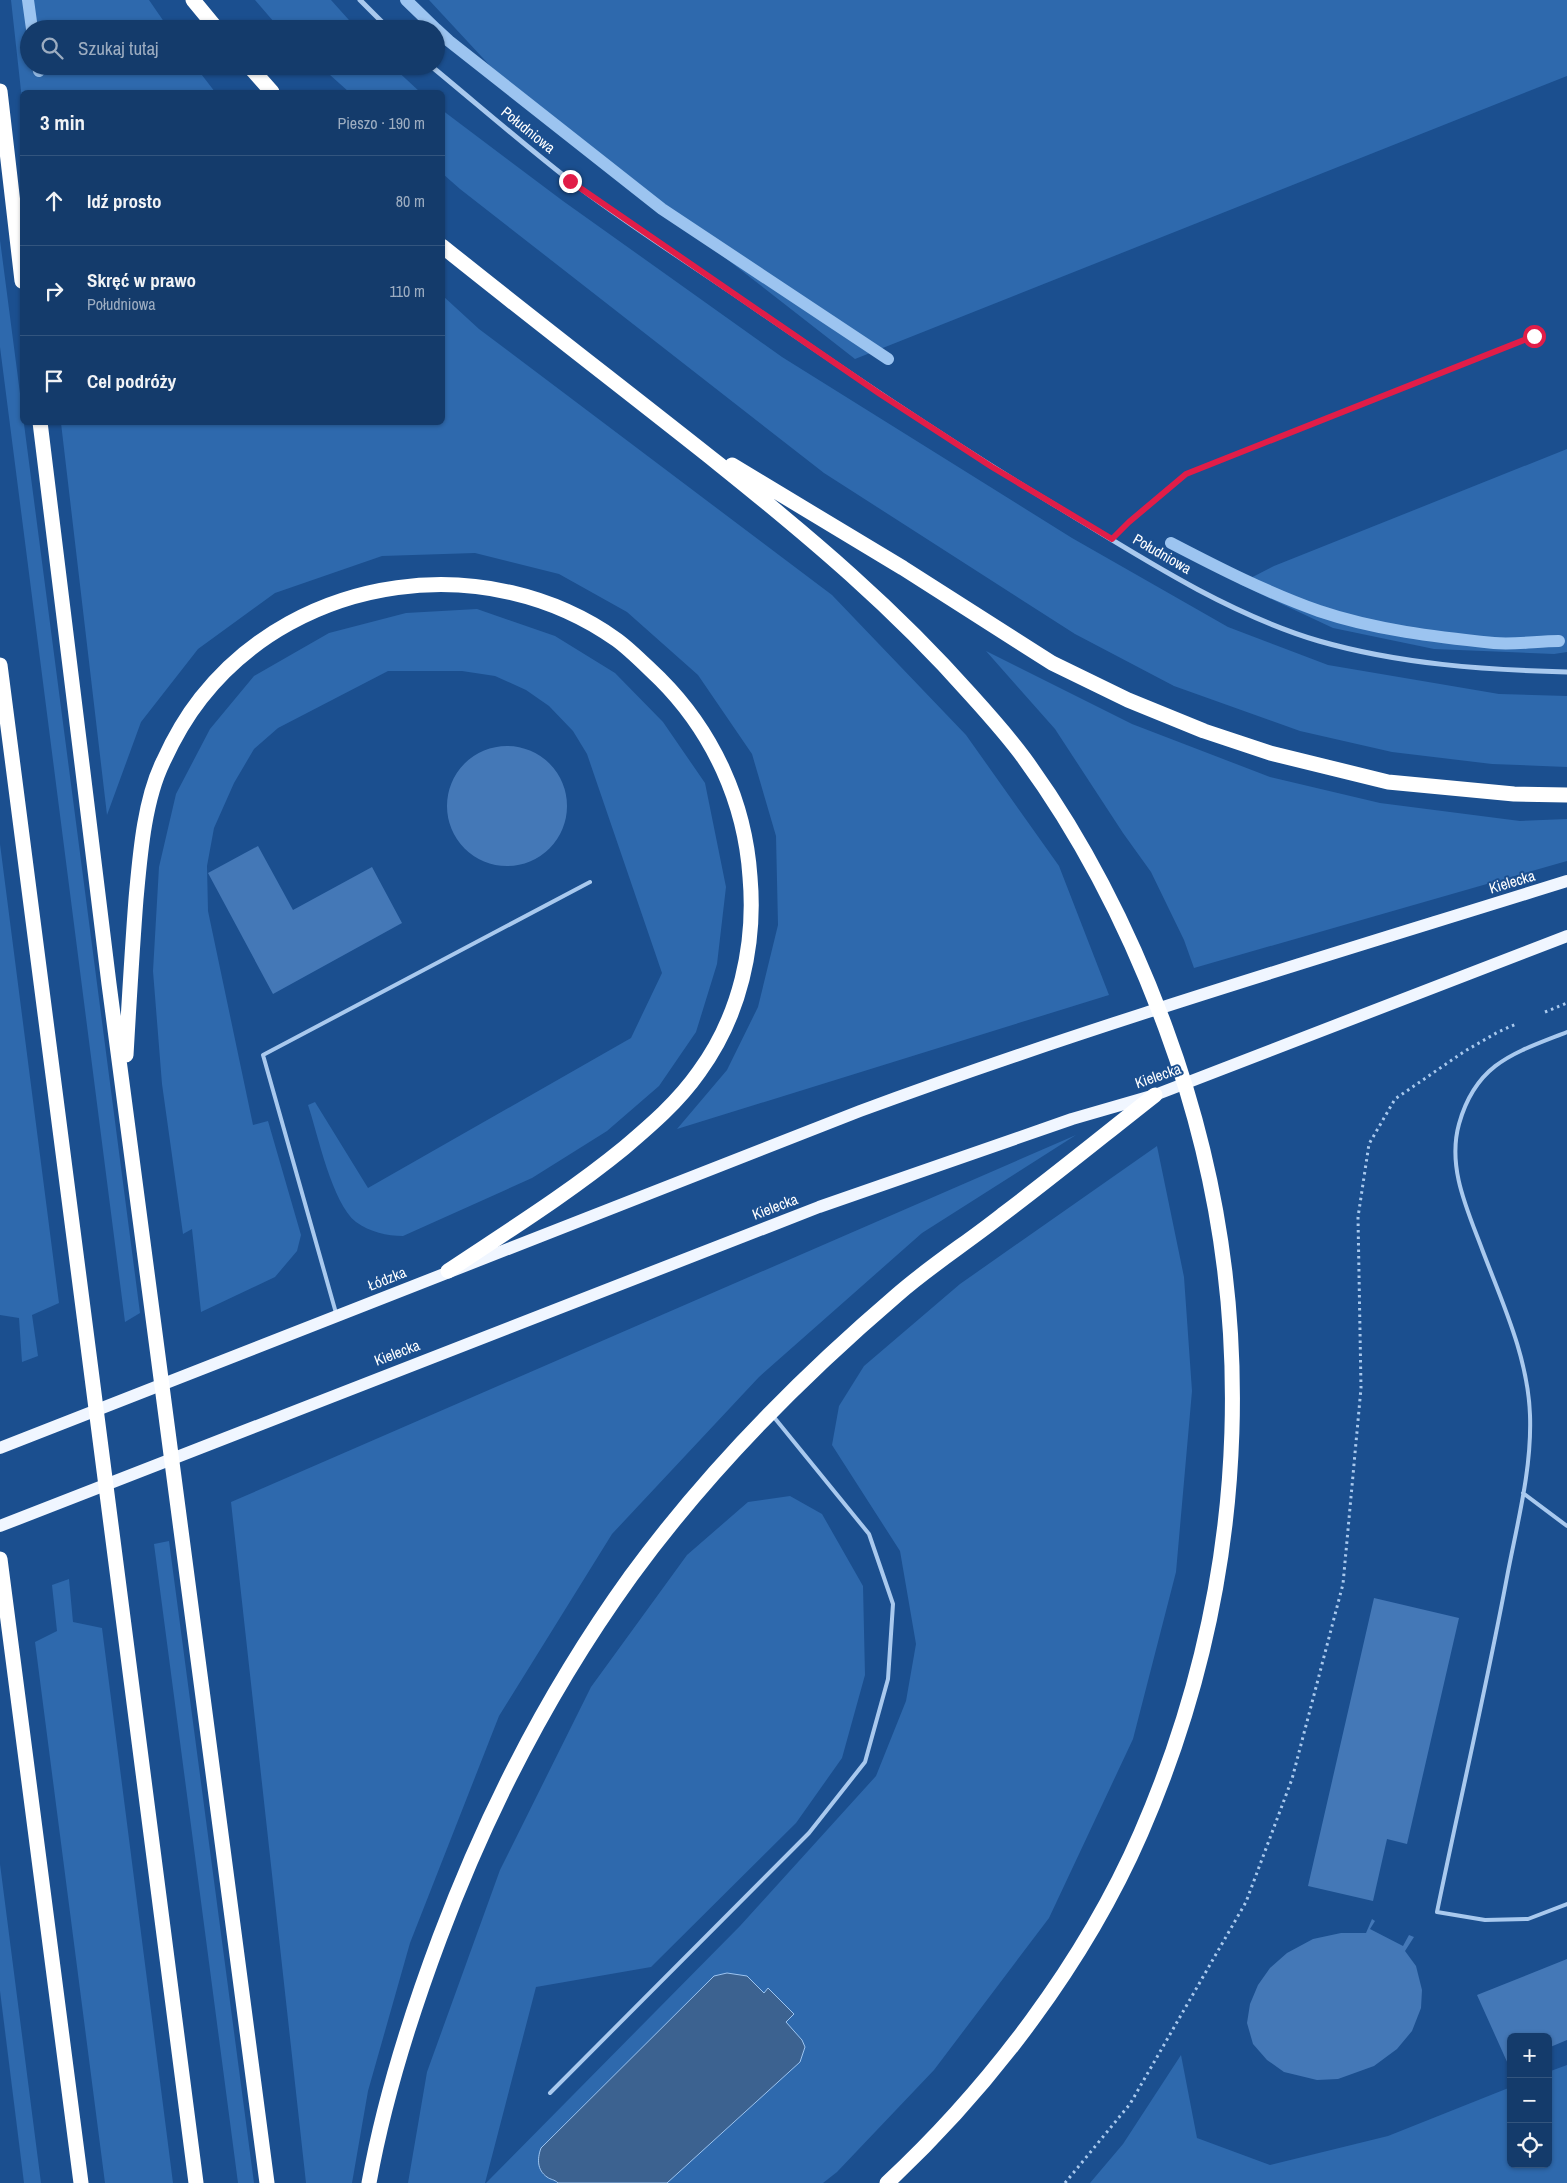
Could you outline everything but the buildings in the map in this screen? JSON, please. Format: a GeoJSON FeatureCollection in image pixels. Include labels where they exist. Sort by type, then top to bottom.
{"type":"FeatureCollection","features":[{"type":"Feature","properties":{"kind":"highway"},"geometry":{"type":"LineString","coordinates":[[194,0],[210,20]]}},
{"type":"Feature","properties":{"kind":"highway"},"geometry":{"type":"LineString","coordinates":[[257,75],[270,90]]}},
{"type":"Feature","properties":{"kind":"highway"},"geometry":{"type":"LineString","coordinates":[[0,91],[20,264]]}},
{"type":"Feature","properties":{"kind":"highway"},"geometry":{"type":"LineString","coordinates":[[445,248],[679,433],[858,580],[904,623],[951,672],[1024,757],[1077,840],[1132,944],[1154,996],[1193,1111],[1222,1250],[1228,1293],[1232,1341],[1233,1427],[1230,1476],[1220,1557],[1204,1643],[1175,1746],[1139,1837],[1090,1929],[1065,1970],[1011,2048],[955,2115],[887,2183]]}},
{"type":"Feature","properties":{"kind":"highway"},"geometry":{"type":"LineString","coordinates":[[40,425],[109,984],[267,2183]]}},
{"type":"Feature","properties":{"kind":"highway"},"geometry":{"type":"LineString","coordinates":[[679,433],[903,568],[1052,663],[1128,700],[1204,731],[1270,753],[1379,780],[1496,793],[1567,795]]}},
{"type":"Feature","properties":{"kind":"highway"},"geometry":{"type":"LineString","coordinates":[[124,1087],[136,896],[147,815],[160,767],[178,733],[201,697],[233,664],[263,640],[298,619],[332,602],[366,592],[417,586],[453,584],[489,588],[521,595],[560,609],[592,624],[618,641],[679,698],[697,722],[733,791],[744,825],[749,860],[752,901],[750,941],[747,956],[735,1004],[719,1039],[701,1070],[674,1103],[584,1181],[448,1271]]}},
{"type":"Feature","properties":{"kind":"highway"},"geometry":{"type":"LineString","coordinates":[[0,665],[196,2183]]}},
{"type":"Feature","properties":{"kind":"highway"},"geometry":{"type":"LineString","coordinates":[[369,2183],[386,2106],[408,2026],[459,1886],[491,1813],[561,1682],[631,1576],[676,1519],[770,1413],[899,1293],[1155,1095]]}},
{"type":"Feature","properties":{"kind":"highway"},"geometry":{"type":"LineString","coordinates":[[0,1559],[80,2183]]}},
{"type":"Feature","properties":{"kind":"main road","name":"Kielecka"},"geometry":{"type":"LineString","coordinates":[[448,1271],[851,1114],[974,1069],[1066,1037],[1567,881]]}},
{"type":"Feature","properties":{"kind":"main road","name":"Kielecka"},"geometry":{"type":"LineString","coordinates":[[0,1526],[819,1207],[1072,1119],[1155,1095],[1567,936]]}},
{"type":"Feature","properties":{"kind":"main road","name":"Łódzka"},"geometry":{"type":"LineString","coordinates":[[337,1317],[448,1271]]}},
{"type":"Feature","properties":{"kind":"main road"},"geometry":{"type":"LineString","coordinates":[[0,1448],[337,1317]]}},
{"type":"Feature","properties":{"kind":"street"},"geometry":{"type":"LineString","coordinates":[[360,0],[380,20]]}},
{"type":"Feature","properties":{"kind":"street","name":"Południowa"},"geometry":{"type":"LineString","coordinates":[[442,75],[570,181],[880,394],[992,467],[1112,539],[1228,604],[1283,628],[1319,641],[1441,664],[1567,672]]}},
{"type":"Feature","properties":{"kind":"lane"},"geometry":{"type":"LineString","coordinates":[[1112,539],[1129,522],[1186,474],[1534,336]]}},
{"type":"Feature","properties":{"kind":"lane"},"geometry":{"type":"LineString","coordinates":[[337,1317],[263,1055],[590,882]]}},
{"type":"Feature","properties":{"kind":"lane"},"geometry":{"type":"LineString","coordinates":[[1567,1032],[1511,1055],[1490,1070],[1471,1094],[1459,1125],[1455,1165],[1467,1210],[1516,1342],[1525,1376],[1530,1416],[1522,1493],[1503,1599],[1437,1912],[1485,1920],[1528,1919],[1567,1904]]}},
{"type":"Feature","properties":{"kind":"lane"},"geometry":{"type":"LineString","coordinates":[[550,2093],[809,1833],[865,1762],[888,1680],[894,1604],[869,1534],[770,1413]]}},
{"type":"Feature","properties":{"kind":"lane"},"geometry":{"type":"LineString","coordinates":[[1522,1493],[1567,1526]]}},
{"type":"Feature","properties":{"kind":"path"},"geometry":{"type":"LineString","coordinates":[[1541,1014],[1567,1003]]}},
{"type":"Feature","properties":{"kind":"path"},"geometry":{"type":"LineString","coordinates":[[1065,2183],[1130,2104],[1246,1902],[1292,1779],[1343,1584],[1361,1388],[1358,1217],[1369,1144],[1394,1099],[1465,1051],[1498,1032],[1524,1021]]}},
{"type":"Feature","properties":{"kind":"shaded area"},"geometry":{"type":"Polygon","coordinates":[[[11,0],[149,0],[163,20],[20,20],[20,75],[202,75],[213,90],[21,90],[11,0]]]}},
{"type":"Feature","properties":{"kind":"shaded area"},"geometry":{"type":"Polygon","coordinates":[[[255,0],[331,0],[349,20],[272,20],[255,0]]]}},
{"type":"Feature","properties":{"kind":"shaded area"},"geometry":{"type":"Polygon","coordinates":[[[429,0],[1567,0],[1567,76],[855,359],[520,98],[429,0]]]}},
{"type":"Feature","properties":{"kind":"shaded area"},"geometry":{"type":"Polygon","coordinates":[[[330,75],[402,75],[418,90],[347,90],[330,75]]]}},
{"type":"Feature","properties":{"kind":"shaded area"},"geometry":{"type":"Polygon","coordinates":[[[445,112],[563,201],[782,357],[1072,538],[1228,627],[1328,665],[1499,694],[1567,696],[1567,767],[1492,764],[1392,752],[1300,731],[1174,686],[1075,634],[824,473],[445,176],[445,112]]]}},
{"type":"Feature","properties":{"kind":"shaded area"},"geometry":{"type":"Polygon","coordinates":[[[0,240],[20,393],[20,425],[24,425],[140,1313],[125,1322],[0,347],[0,240]]]}},
{"type":"Feature","properties":{"kind":"shaded area"},"geometry":{"type":"Polygon","coordinates":[[[445,298],[479,329],[832,595],[966,735],[1059,866],[1109,995],[677,1129],[727,1070],[758,1007],[778,925],[776,836],[752,754],[698,675],[627,612],[559,574],[475,553],[382,556],[275,593],[198,649],[141,722],[107,815],[61,425],[445,425],[445,298]]]}},
{"type":"Feature","properties":{"kind":"shaded area"},"geometry":{"type":"Polygon","coordinates":[[[1567,449],[1567,652],[1554,654],[1434,649],[1333,628],[1239,584],[1274,566],[1567,449]]]}},
{"type":"Feature","properties":{"kind":"shaded area"},"geometry":{"type":"Polygon","coordinates":[[[477,609],[555,636],[615,673],[663,722],[705,783],[726,887],[717,964],[696,1032],[659,1086],[607,1131],[532,1178],[403,1236],[379,1233],[356,1222],[347,1213],[333,1185],[308,1105],[315,1102],[368,1188],[631,1038],[662,973],[587,754],[573,731],[549,706],[526,690],[495,676],[462,671],[388,671],[278,728],[254,749],[234,783],[214,828],[207,866],[208,911],[253,1125],[268,1121],[301,1235],[297,1251],[275,1277],[201,1312],[192,1229],[183,1234],[162,1084],[153,971],[159,867],[176,794],[210,729],[254,676],[329,633],[406,613],[477,609]]]}},
{"type":"Feature","properties":{"kind":"shaded area"},"geometry":{"type":"Polygon","coordinates":[[[986,651],[1132,724],[1270,777],[1380,803],[1520,821],[1567,819],[1567,861],[1194,968],[1184,940],[1151,872],[1123,833],[1055,729],[986,651]]]}},
{"type":"Feature","properties":{"kind":"shaded area"},"geometry":{"type":"Polygon","coordinates":[[[0,844],[59,1303],[32,1315],[38,1356],[22,1362],[19,1318],[0,1315],[0,844]]]}},
{"type":"Feature","properties":{"kind":"shaded area"},"geometry":{"type":"Polygon","coordinates":[[[1076,1135],[922,1233],[759,1377],[612,1534],[499,1716],[410,1943],[368,2091],[352,2183],[306,2183],[231,1502],[1076,1135]]]}},
{"type":"Feature","properties":{"kind":"shaded area"},"geometry":{"type":"Polygon","coordinates":[[[1157,1146],[1184,1277],[1192,1391],[1176,1572],[1133,1739],[1049,1918],[934,2070],[837,2172],[823,2183],[486,2183],[740,1926],[876,1776],[906,1701],[916,1644],[900,1551],[832,1445],[839,1406],[864,1366],[960,1284],[1157,1146]]]}},
{"type":"Feature","properties":{"kind":"shaded area"},"geometry":{"type":"Polygon","coordinates":[[[790,1496],[822,1514],[863,1586],[865,1675],[842,1758],[796,1823],[651,1967],[536,1987],[485,2183],[408,2183],[427,2072],[500,1870],[591,1687],[687,1555],[748,1502],[790,1496]]]}},
{"type":"Feature","properties":{"kind":"shaded area"},"geometry":{"type":"Polygon","coordinates":[[[169,1541],[254,2183],[238,2183],[154,1544],[169,1541]]]}},
{"type":"Feature","properties":{"kind":"shaded area"},"geometry":{"type":"Polygon","coordinates":[[[69,1579],[73,1622],[102,1628],[173,2183],[105,2183],[35,1642],[57,1631],[52,1585],[69,1579]]]}},
{"type":"Feature","properties":{"kind":"shaded area"},"geometry":{"type":"Polygon","coordinates":[[[0,1864],[41,2183],[24,2183],[0,1991],[0,1864]]]}},
{"type":"Feature","properties":{"kind":"shaded area"},"geometry":{"type":"Polygon","coordinates":[[[727,1973],[747,1976],[764,1993],[768,1988],[794,2014],[786,2022],[802,2040],[805,2047],[800,2062],[667,2183],[558,2183],[548,2178],[541,2171],[539,2164],[541,2148],[714,1976],[727,1973]]]}},
{"type":"Feature","properties":{"kind":"shaded area"},"geometry":{"type":"Polygon","coordinates":[[[1181,2055],[1197,2138],[1270,2165],[1388,2136],[1507,2089],[1507,2168],[1552,2168],[1552,2071],[1567,2065],[1567,2183],[1090,2183],[1123,2144],[1181,2055]]]}},
{"type":"Feature","properties":{"kind":"waterway"},"geometry":{"type":"LineString","coordinates":[[28,0],[31,20]]}},
{"type":"Feature","properties":{"kind":"waterway"},"geometry":{"type":"LineString","coordinates":[[406,0],[427,20]]}},
{"type":"Feature","properties":{"kind":"waterway"},"geometry":{"type":"LineString","coordinates":[[445,37],[662,209],[888,359]]}},
{"type":"Feature","properties":{"kind":"waterway"},"geometry":{"type":"LineString","coordinates":[[1171,543],[1262,588],[1340,618],[1384,628],[1494,643],[1559,641]]}},
{"type":"Feature","properties":{"kind":"route"},"geometry":{"type":"LineString","coordinates":[[570,181],[880,394],[992,467],[1112,539],[1129,522],[1186,474],[1534,336]]}}]}
